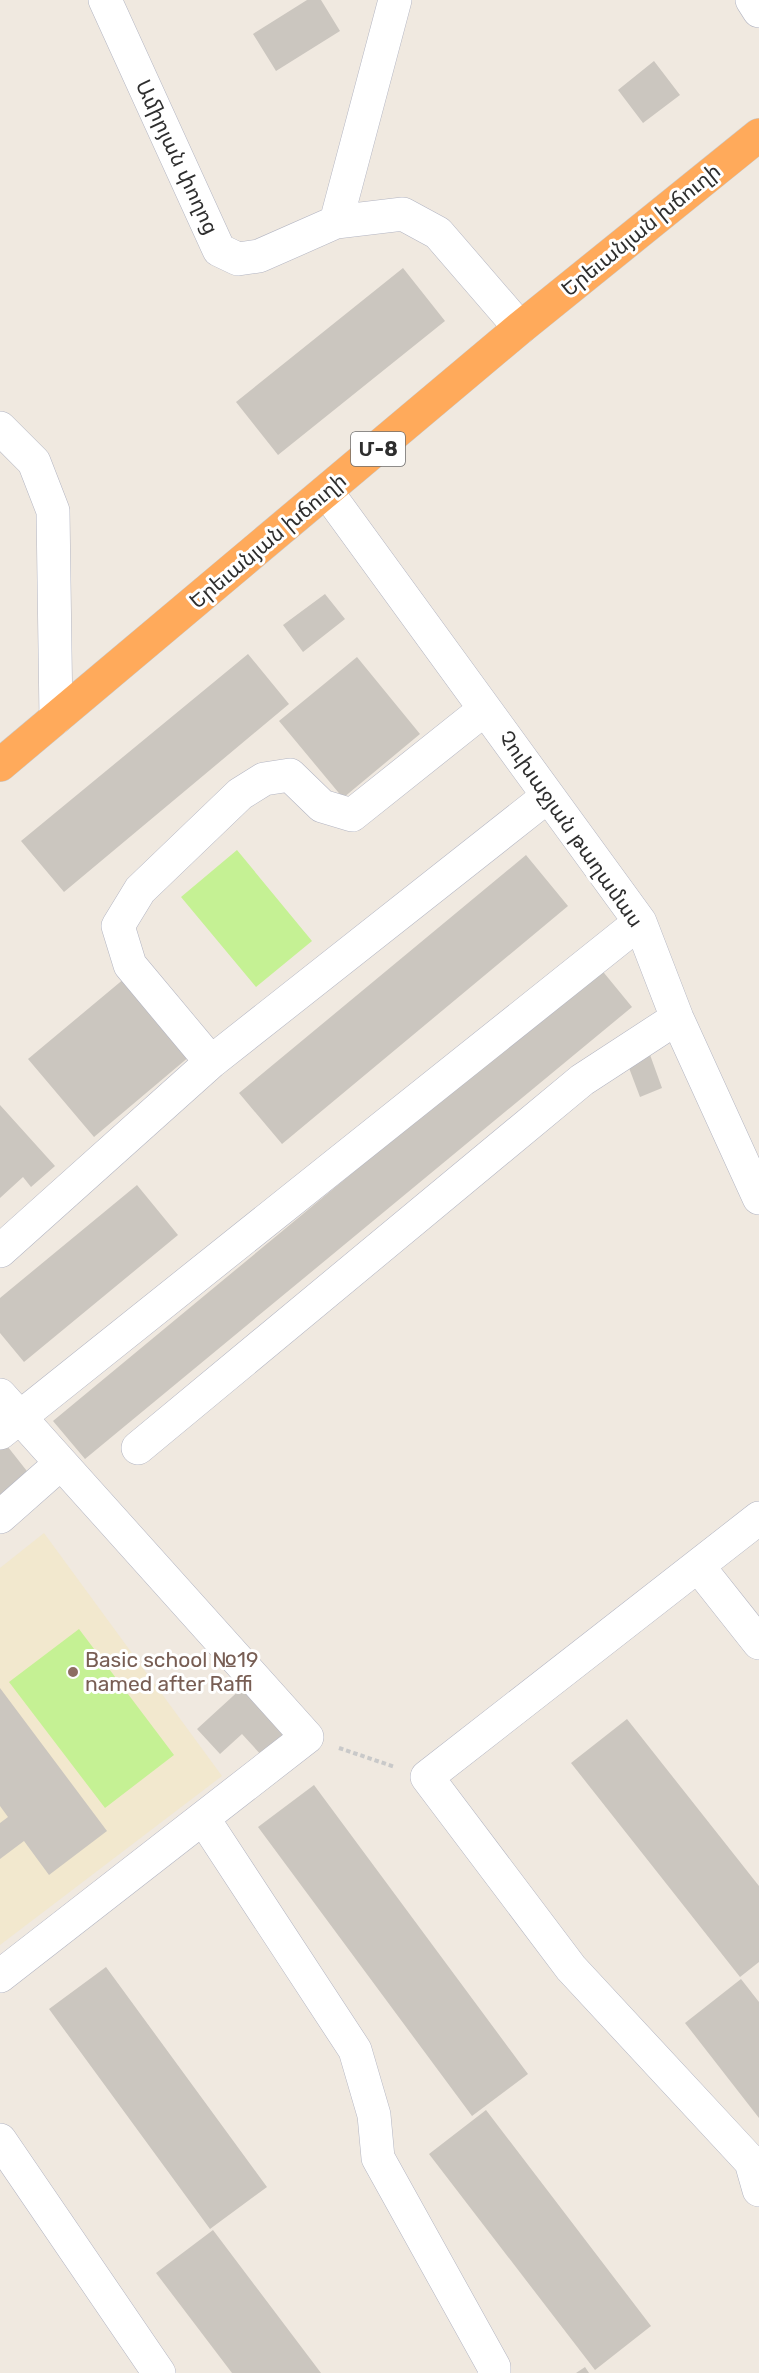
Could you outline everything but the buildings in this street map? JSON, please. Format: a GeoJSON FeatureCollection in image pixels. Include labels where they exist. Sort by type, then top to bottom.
{"type":"FeatureCollection","features":[{"type":"Feature","properties":{"kind":"highway","name":"Երեւանյան խճուղի"},"geometry":{"type":"LineString","coordinates":[[0,765],[520,328],[759,135]]}},
{"type":"Feature","properties":{"kind":"street","name":"Ամիրյան փողոց"},"geometry":{"type":"LineString","coordinates":[[105,0],[219,250],[238,259],[259,256],[336,222],[403,214],[438,233],[520,328]]}},
{"type":"Feature","properties":{"kind":"street"},"geometry":{"type":"LineString","coordinates":[[336,222],[395,0]]}},
{"type":"Feature","properties":{"kind":"street"},"geometry":{"type":"LineString","coordinates":[[752,0],[759,11]]}},
{"type":"Feature","properties":{"kind":"street"},"geometry":{"type":"LineString","coordinates":[[0,428],[34,462],[53,511],[56,718]]}},
{"type":"Feature","properties":{"kind":"street","name":"Չուխաջյան թաղամաս"},"geometry":{"type":"LineString","coordinates":[[327,492],[640,922],[677,1018],[759,1198]]}},
{"type":"Feature","properties":{"kind":"street"},"geometry":{"type":"LineString","coordinates":[[211,1062],[130,965],[118,926],[140,890],[240,794],[264,779],[290,775],[322,806],[352,815],[485,709]]}},
{"type":"Feature","properties":{"kind":"street"},"geometry":{"type":"LineString","coordinates":[[0,1251],[211,1062],[548,796]]}},
{"type":"Feature","properties":{"kind":"street"},"geometry":{"type":"LineString","coordinates":[[0,1976],[307,1737],[60,1464],[7,1415],[640,922]]}},
{"type":"Feature","properties":{"kind":"street"},"geometry":{"type":"LineString","coordinates":[[138,1449],[582,1080],[677,1018]]}},
{"type":"Feature","properties":{"kind":"street"},"geometry":{"type":"LineString","coordinates":[[0,1517],[60,1464]]}},
{"type":"Feature","properties":{"kind":"street"},"geometry":{"type":"LineString","coordinates":[[759,1518],[427,1777],[571,1968],[751,2162],[759,2190]]}},
{"type":"Feature","properties":{"kind":"street"},"geometry":{"type":"LineString","coordinates":[[698,1566],[759,1643]]}},
{"type":"Feature","properties":{"kind":"street"},"geometry":{"type":"LineString","coordinates":[[203,1818],[356,2050],[374,2115],[378,2158],[494,2367],[494,2373]]}},
{"type":"Feature","properties":{"kind":"street"},"geometry":{"type":"LineString","coordinates":[[0,2140],[159,2373]]}},
{"type":"Feature","properties":{"kind":"path"},"geometry":{"type":"LineString","coordinates":[[361,1755],[387,1764]]}},
{"type":"Feature","properties":{"kind":"shaded area","name":"Basic school №19 named after Raffi"},"geometry":{"type":"Polygon","coordinates":[[[44,1533],[222,1776],[0,1945],[0,1568],[44,1533]]]}},
{"type":"Feature","properties":{"kind":"green space"},"geometry":{"type":"Polygon","coordinates":[[[237,850],[312,941],[256,987],[181,897],[237,850]]]}},
{"type":"Feature","properties":{"kind":"green space"},"geometry":{"type":"Polygon","coordinates":[[[79,1629],[174,1755],[105,1808],[9,1682],[79,1629]]]}},
{"type":"Feature","properties":{"kind":"place","name":"Basic school №19 named after Raffi"},"geometry":{"type":"Point","coordinates":[73,1672]}}]}
